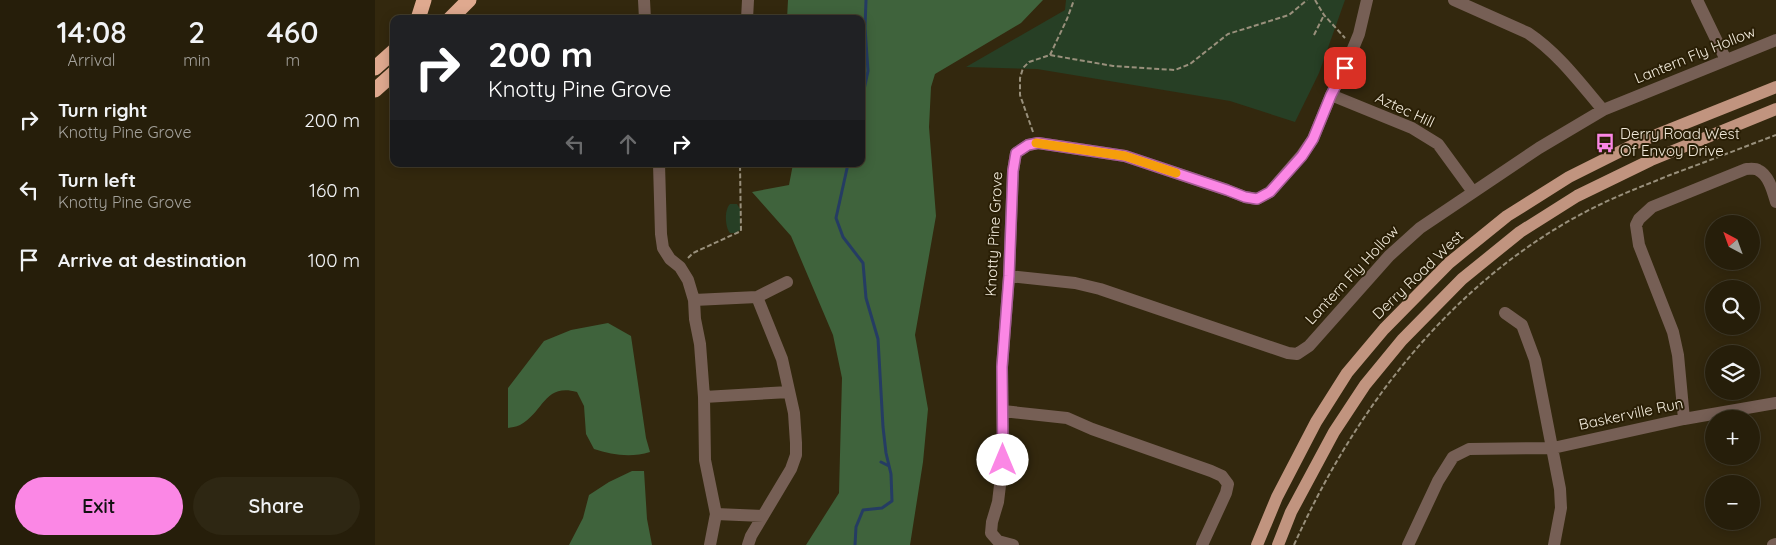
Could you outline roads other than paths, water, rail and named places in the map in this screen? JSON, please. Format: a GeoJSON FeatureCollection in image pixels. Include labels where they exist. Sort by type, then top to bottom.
{"type":"FeatureCollection","features":[{"type":"Feature","properties":{"kind":"highway"},"geometry":{"type":"LineString","coordinates":[[419,15],[424,0]]}},
{"type":"Feature","properties":{"kind":"highway"},"geometry":{"type":"LineString","coordinates":[[454,15],[469,0]]}},
{"type":"Feature","properties":{"kind":"highway"},"geometry":{"type":"LineString","coordinates":[[375,68],[390,55]]}},
{"type":"Feature","properties":{"kind":"highway"},"geometry":{"type":"LineString","coordinates":[[375,90],[390,77]]}},
{"type":"Feature","properties":{"kind":"main road","name":"Derry Road West"},"geometry":{"type":"LineString","coordinates":[[1257,545],[1277,497],[1316,422],[1347,373],[1384,329],[1449,263],[1507,216],[1569,177],[1641,141],[1776,87]]}},
{"type":"Feature","properties":{"kind":"main road"},"geometry":{"type":"LineString","coordinates":[[1277,545],[1291,512],[1334,432],[1365,385],[1402,340],[1463,279],[1520,232],[1577,196],[1651,160],[1776,108]]}},
{"type":"Feature","properties":{"kind":"street"},"geometry":{"type":"LineString","coordinates":[[644,0],[645,15]]}},
{"type":"Feature","properties":{"kind":"street"},"geometry":{"type":"LineString","coordinates":[[747,15],[748,0]]}},
{"type":"Feature","properties":{"kind":"street"},"geometry":{"type":"LineString","coordinates":[[1331,95],[1359,34],[1367,0]]}},
{"type":"Feature","properties":{"kind":"street"},"geometry":{"type":"LineString","coordinates":[[1454,0],[1528,33],[1555,54],[1603,110]]}},
{"type":"Feature","properties":{"kind":"street"},"geometry":{"type":"LineString","coordinates":[[1697,0],[1726,60]]}},
{"type":"Feature","properties":{"kind":"street","name":"Lantern Fly Hollow"},"geometry":{"type":"LineString","coordinates":[[1009,276],[1075,283],[1100,289],[1233,333],[1255,343],[1297,354],[1309,346],[1389,256],[1420,228],[1473,192],[1551,141],[1603,110],[1776,40]]}},
{"type":"Feature","properties":{"kind":"street","name":"Knotty Pine Grove"},"geometry":{"type":"LineString","coordinates":[[1013,545],[998,541],[991,533],[998,502],[1002,467],[1002,367],[1015,156],[1019,150],[1028,145],[1038,143],[1125,156],[1245,197],[1257,199],[1270,192],[1302,156],[1313,139],[1331,95]]}},
{"type":"Feature","properties":{"kind":"street","name":"Aztec Hill"},"geometry":{"type":"LineString","coordinates":[[1331,95],[1412,128],[1438,144],[1473,192]]}},
{"type":"Feature","properties":{"kind":"street"},"geometry":{"type":"LineString","coordinates":[[659,167],[663,248],[670,259],[680,267],[688,280],[694,300],[695,319],[700,344],[704,397],[705,460],[716,514],[710,545]]}},
{"type":"Feature","properties":{"kind":"street"},"geometry":{"type":"LineString","coordinates":[[1684,419],[1678,354],[1673,332],[1639,245],[1636,225],[1639,219],[1652,207],[1746,169],[1757,169],[1764,174],[1776,202]]}},
{"type":"Feature","properties":{"kind":"street"},"geometry":{"type":"LineString","coordinates":[[694,300],[757,297],[787,282]]}},
{"type":"Feature","properties":{"kind":"street"},"geometry":{"type":"LineString","coordinates":[[748,545],[751,536],[791,468],[796,456],[794,413],[782,359],[757,297]]}},
{"type":"Feature","properties":{"kind":"street"},"geometry":{"type":"LineString","coordinates":[[1505,313],[1522,325],[1535,360],[1561,489],[1561,508],[1554,545]]}},
{"type":"Feature","properties":{"kind":"street"},"geometry":{"type":"LineString","coordinates":[[704,397],[789,392]]}},
{"type":"Feature","properties":{"kind":"street","name":"Baskerville Run"},"geometry":{"type":"LineString","coordinates":[[1409,545],[1438,481],[1453,457],[1469,450],[1553,448],[1684,419],[1776,404]]}},
{"type":"Feature","properties":{"kind":"street"},"geometry":{"type":"LineString","coordinates":[[1003,411],[1067,418],[1222,476],[1228,484],[1227,488],[1201,545]]}},
{"type":"Feature","properties":{"kind":"street"},"geometry":{"type":"LineString","coordinates":[[716,514],[763,516]]}},
{"type":"Feature","properties":{"kind":"waterway"},"geometry":{"type":"LineString","coordinates":[[865,28],[866,0]]}},
{"type":"Feature","properties":{"kind":"waterway"},"geometry":{"type":"LineString","coordinates":[[865,28],[868,71],[865,85]]}},
{"type":"Feature","properties":{"kind":"waterway"},"geometry":{"type":"LineString","coordinates":[[847,167],[836,218],[843,237],[863,263],[866,298],[878,339],[883,427],[891,474],[892,501],[882,508],[863,510],[856,527],[855,545]]}},
{"type":"Feature","properties":{"kind":"waterway"},"geometry":{"type":"LineString","coordinates":[[881,462],[889,466]]}},
{"type":"Feature","properties":{"kind":"place","name":"Derry Road West Of Envoy Drive"},"geometry":{"type":"Point","coordinates":[1605,143]}}]}
